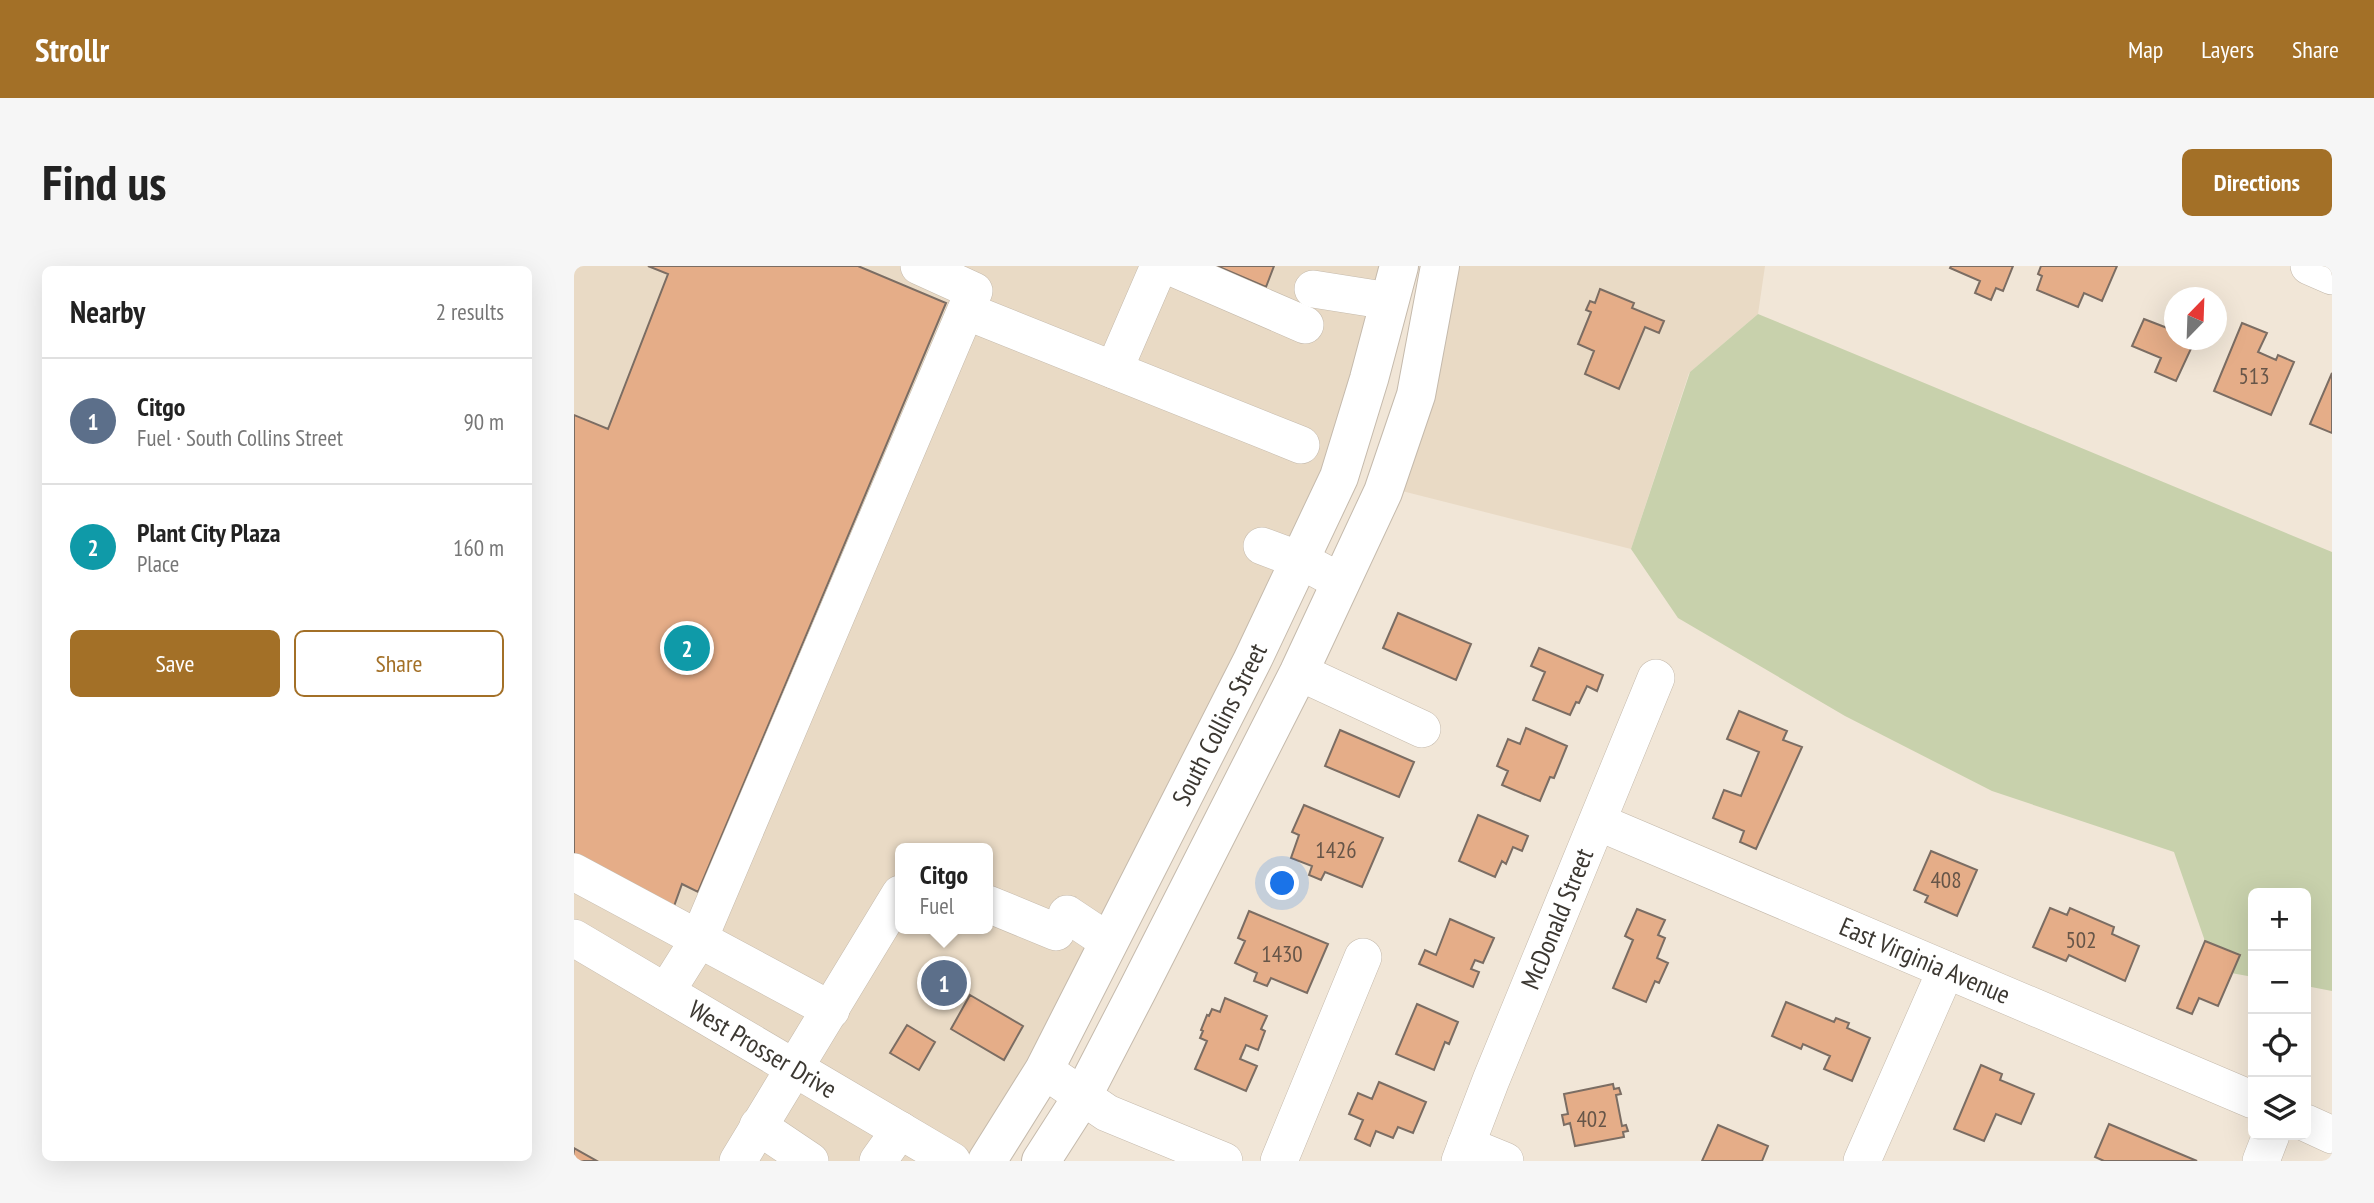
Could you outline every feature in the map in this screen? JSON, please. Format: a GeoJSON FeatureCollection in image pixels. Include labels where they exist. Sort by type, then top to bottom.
{"type":"FeatureCollection","features":[{"type":"Feature","properties":{"kind":"main road"},"geometry":{"type":"LineString","coordinates":[[1416,395],[1424,266]]}},
{"type":"Feature","properties":{"kind":"main road","name":"South Collins Street"},"geometry":{"type":"LineString","coordinates":[[1041,1161],[1082,1097],[1299,672],[1383,492],[1416,395],[1440,266]]}},
{"type":"Feature","properties":{"kind":"main road","name":"South Collins Street"},"geometry":{"type":"LineString","coordinates":[[987,1161],[1044,1070],[1252,661],[1339,477],[1394,284]]}},
{"type":"Feature","properties":{"kind":"main road"},"geometry":{"type":"LineString","coordinates":[[1082,1097],[1076,1053],[1084,1017],[1114,960],[1159,843]]}},
{"type":"Feature","properties":{"kind":"street"},"geometry":{"type":"LineString","coordinates":[[666,992],[698,941],[974,291],[919,266]]}},
{"type":"Feature","properties":{"kind":"street"},"geometry":{"type":"LineString","coordinates":[[1114,370],[1158,266]]}},
{"type":"Feature","properties":{"kind":"street"},"geometry":{"type":"LineString","coordinates":[[1169,266],[1305,325]]}},
{"type":"Feature","properties":{"kind":"street"},"geometry":{"type":"LineString","coordinates":[[2309,266],[2332,276]]}},
{"type":"Feature","properties":{"kind":"street"},"geometry":{"type":"LineString","coordinates":[[1313,289],[1394,284]]}},
{"type":"Feature","properties":{"kind":"street"},"geometry":{"type":"LineString","coordinates":[[967,311],[1301,445]]}},
{"type":"Feature","properties":{"kind":"street"},"geometry":{"type":"LineString","coordinates":[[1262,546],[1300,560],[1341,582]]}},
{"type":"Feature","properties":{"kind":"street"},"geometry":{"type":"LineString","coordinates":[[1299,672],[1422,729]]}},
{"type":"Feature","properties":{"kind":"street","name":"McDonald Street"},"geometry":{"type":"LineString","coordinates":[[1463,1153],[1656,678]]}},
{"type":"Feature","properties":{"kind":"street","name":"East Virginia Avenue"},"geometry":{"type":"LineString","coordinates":[[1598,822],[2248,1098]]}},
{"type":"Feature","properties":{"kind":"street"},"geometry":{"type":"LineString","coordinates":[[574,872],[698,941],[831,1010]]}},
{"type":"Feature","properties":{"kind":"street"},"geometry":{"type":"LineString","coordinates":[[738,1161],[895,902]]}},
{"type":"Feature","properties":{"kind":"street"},"geometry":{"type":"LineString","coordinates":[[993,905],[1061,923],[1109,942]]}},
{"type":"Feature","properties":{"kind":"street","name":"West Prosser Drive"},"geometry":{"type":"LineString","coordinates":[[574,938],[952,1161]]}},
{"type":"Feature","properties":{"kind":"street"},"geometry":{"type":"LineString","coordinates":[[1279,1161],[1363,957]]}},
{"type":"Feature","properties":{"kind":"street"},"geometry":{"type":"LineString","coordinates":[[1863,1161],[1946,970]]}},
{"type":"Feature","properties":{"kind":"street"},"geometry":{"type":"LineString","coordinates":[[1044,1070],[1107,1113],[1224,1161]]}},
{"type":"Feature","properties":{"kind":"street"},"geometry":{"type":"LineString","coordinates":[[2311,1125],[2332,1135]]}},
{"type":"Feature","properties":{"kind":"street"},"geometry":{"type":"LineString","coordinates":[[758,1126],[810,1161]]}},
{"type":"Feature","properties":{"kind":"street"},"geometry":{"type":"LineString","coordinates":[[878,1161],[900,1130]]}},
{"type":"Feature","properties":{"kind":"street"},"geometry":{"type":"LineString","coordinates":[[2261,1161],[2269,1140]]}},
{"type":"Feature","properties":{"kind":"street"},"geometry":{"type":"LineString","coordinates":[[1463,1153],[1505,1161]]}},
{"type":"Feature","properties":{"kind":"shaded area"},"geometry":{"type":"Polygon","coordinates":[[[574,266],[1385,266],[1318,487],[1032,1063],[974,1155],[574,920],[574,266]]]}},
{"type":"Feature","properties":{"kind":"shaded area"},"geometry":{"type":"Polygon","coordinates":[[[1455,266],[1765,266],[1758,314],[1689,373],[1631,549],[1398,490],[1455,266]]]}},
{"type":"Feature","properties":{"kind":"shaded area"},"geometry":{"type":"Polygon","coordinates":[[[574,956],[921,1161],[574,1161],[574,956]]]}},
{"type":"Feature","properties":{"kind":"green space"},"geometry":{"type":"Polygon","coordinates":[[[1758,314],[2332,552],[2332,991],[2311,987],[2311,888],[2248,888],[2248,976],[2215,970],[2174,852],[1992,791],[1845,716],[1678,618],[1631,549],[1690,372],[1758,314]]]}},
{"type":"Feature","properties":{"kind":"building"},"geometry":{"type":"Polygon","coordinates":[[[648,266],[858,266],[946,303],[698,892],[682,884],[668,923],[574,866],[574,415],[608,429],[668,274],[648,266]]]}},
{"type":"Feature","properties":{"kind":"building"},"geometry":{"type":"Polygon","coordinates":[[[1217,266],[1274,266],[1266,287],[1217,266]]]}},
{"type":"Feature","properties":{"kind":"building"},"geometry":{"type":"Polygon","coordinates":[[[2013,266],[2003,291],[1996,288],[1991,300],[1975,293],[1980,281],[1950,268],[2013,266]]]}},
{"type":"Feature","properties":{"kind":"building"},"geometry":{"type":"Polygon","coordinates":[[[2041,266],[2117,266],[2102,301],[2084,293],[2078,307],[2037,290],[2042,276],[2038,274],[2041,266]]]}},
{"type":"Feature","properties":{"kind":"building"},"geometry":{"type":"Polygon","coordinates":[[[1600,289],[1634,303],[1632,308],[1664,321],[1659,333],[1645,327],[1619,389],[1585,374],[1594,351],[1578,344],[1591,312],[1586,310],[1590,301],[1595,303],[1600,289]]]}},
{"type":"Feature","properties":{"kind":"building"},"geometry":{"type":"Polygon","coordinates":[[[2144,319],[2164,327],[2164,350],[2190,350],[2176,381],[2155,372],[2161,358],[2132,346],[2144,319]]]}},
{"type":"Feature","properties":{"kind":"building"},"geometry":{"type":"Polygon","coordinates":[[[2242,323],[2267,333],[2258,352],[2276,360],[2278,355],[2294,362],[2271,415],[2214,391],[2242,323]]]}},
{"type":"Feature","properties":{"kind":"building"},"geometry":{"type":"Polygon","coordinates":[[[2332,373],[2332,433],[2310,424],[2332,373]]]}},
{"type":"Feature","properties":{"kind":"building"},"geometry":{"type":"Polygon","coordinates":[[[1398,613],[1471,644],[1456,680],[1383,648],[1398,613]]]}},
{"type":"Feature","properties":{"kind":"building"},"geometry":{"type":"Polygon","coordinates":[[[1539,648],[1603,675],[1597,691],[1587,686],[1570,715],[1533,700],[1545,672],[1531,666],[1539,648]]]}},
{"type":"Feature","properties":{"kind":"building"},"geometry":{"type":"Polygon","coordinates":[[[1739,711],[1787,731],[1783,740],[1802,747],[1756,849],[1740,842],[1744,831],[1713,818],[1724,790],[1741,796],[1759,752],[1727,739],[1739,711]]]}},
{"type":"Feature","properties":{"kind":"building"},"geometry":{"type":"Polygon","coordinates":[[[1526,728],[1567,746],[1554,778],[1550,777],[1540,801],[1502,785],[1508,771],[1497,766],[1508,739],[1520,744],[1526,728]]]}},
{"type":"Feature","properties":{"kind":"building"},"geometry":{"type":"Polygon","coordinates":[[[1340,730],[1414,762],[1399,797],[1325,766],[1340,730]]]}},
{"type":"Feature","properties":{"kind":"building"},"geometry":{"type":"Polygon","coordinates":[[[1304,805],[1383,838],[1362,887],[1325,872],[1321,880],[1309,875],[1312,866],[1291,858],[1299,835],[1292,832],[1304,805]]]}},
{"type":"Feature","properties":{"kind":"building"},"geometry":{"type":"Polygon","coordinates":[[[1478,815],[1528,836],[1522,851],[1513,847],[1506,864],[1502,861],[1495,877],[1459,861],[1478,815]]]}},
{"type":"Feature","properties":{"kind":"building"},"geometry":{"type":"Polygon","coordinates":[[[1931,851],[1977,870],[1957,916],[1925,902],[1928,896],[1914,890],[1931,851]]]}},
{"type":"Feature","properties":{"kind":"building"},"geometry":{"type":"Polygon","coordinates":[[[2050,908],[2067,915],[2070,908],[2114,927],[2112,934],[2139,946],[2125,981],[2069,955],[2066,961],[2033,947],[2050,908]]]}},
{"type":"Feature","properties":{"kind":"building"},"geometry":{"type":"Polygon","coordinates":[[[1637,909],[1665,920],[1658,935],[1665,938],[1657,958],[1668,963],[1659,983],[1655,981],[1646,1002],[1613,988],[1633,940],[1625,936],[1637,909]]]}},
{"type":"Feature","properties":{"kind":"building"},"geometry":{"type":"Polygon","coordinates":[[[1249,911],[1328,944],[1307,993],[1271,978],[1267,986],[1254,981],[1257,973],[1235,963],[1245,941],[1238,938],[1249,911]]]}},
{"type":"Feature","properties":{"kind":"building"},"geometry":{"type":"Polygon","coordinates":[[[1450,919],[1494,938],[1483,963],[1475,960],[1471,969],[1479,972],[1473,987],[1419,964],[1425,950],[1436,955],[1450,919]]]}},
{"type":"Feature","properties":{"kind":"building"},"geometry":{"type":"Polygon","coordinates":[[[2205,941],[2240,955],[2218,1006],[2199,998],[2192,1014],[2177,1008],[2205,941]]]}},
{"type":"Feature","properties":{"kind":"building"},"geometry":{"type":"Polygon","coordinates":[[[970,995],[1023,1026],[1004,1060],[951,1029],[970,995]]]}},
{"type":"Feature","properties":{"kind":"building"},"geometry":{"type":"Polygon","coordinates":[[[1225,998],[1267,1016],[1261,1029],[1265,1031],[1258,1050],[1246,1045],[1240,1059],[1257,1066],[1246,1091],[1195,1069],[1207,1041],[1200,1038],[1207,1015],[1209,1016],[1212,1009],[1220,1012],[1225,998]]]}},
{"type":"Feature","properties":{"kind":"building"},"geometry":{"type":"Polygon","coordinates":[[[1786,1002],[1834,1022],[1836,1018],[1849,1023],[1847,1028],[1870,1038],[1852,1081],[1824,1069],[1830,1056],[1803,1044],[1801,1049],[1772,1036],[1786,1002]]]}},
{"type":"Feature","properties":{"kind":"building"},"geometry":{"type":"Polygon","coordinates":[[[1417,1004],[1458,1022],[1449,1044],[1445,1042],[1434,1070],[1396,1054],[1417,1004]]]}},
{"type":"Feature","properties":{"kind":"building"},"geometry":{"type":"Polygon","coordinates":[[[907,1025],[935,1042],[919,1070],[890,1053],[907,1025]]]}},
{"type":"Feature","properties":{"kind":"building"},"geometry":{"type":"Polygon","coordinates":[[[1981,1065],[2002,1074],[2000,1080],[2034,1094],[2021,1124],[1996,1114],[1984,1141],[1954,1129],[1981,1065]]]}},
{"type":"Feature","properties":{"kind":"building"},"geometry":{"type":"Polygon","coordinates":[[[1379,1082],[1426,1102],[1413,1133],[1398,1127],[1393,1138],[1376,1131],[1370,1146],[1355,1139],[1363,1120],[1349,1114],[1358,1093],[1372,1099],[1379,1082]]]}},
{"type":"Feature","properties":{"kind":"building"},"geometry":{"type":"Polygon","coordinates":[[[1613,1084],[1614,1089],[1619,1088],[1621,1094],[1616,1095],[1622,1126],[1626,1125],[1628,1131],[1623,1132],[1624,1137],[1575,1146],[1570,1123],[1564,1125],[1562,1115],[1568,1114],[1564,1094],[1613,1084]]]}},
{"type":"Feature","properties":{"kind":"building"},"geometry":{"type":"Polygon","coordinates":[[[2109,1124],[2197,1161],[2104,1161],[2095,1157],[2109,1124]]]}},
{"type":"Feature","properties":{"kind":"building"},"geometry":{"type":"Polygon","coordinates":[[[1718,1125],[1768,1146],[1762,1161],[1702,1161],[1718,1125]]]}},
{"type":"Feature","properties":{"kind":"building"},"geometry":{"type":"Polygon","coordinates":[[[574,1148],[597,1161],[574,1161],[574,1148]]]}},
{"type":"Feature","properties":{"kind":"place","name":"Plant City Plaza"},"geometry":{"type":"Point","coordinates":[687,648]}},
{"type":"Feature","properties":{"kind":"place","name":"Citgo"},"geometry":{"type":"Point","coordinates":[944,983]}}]}
